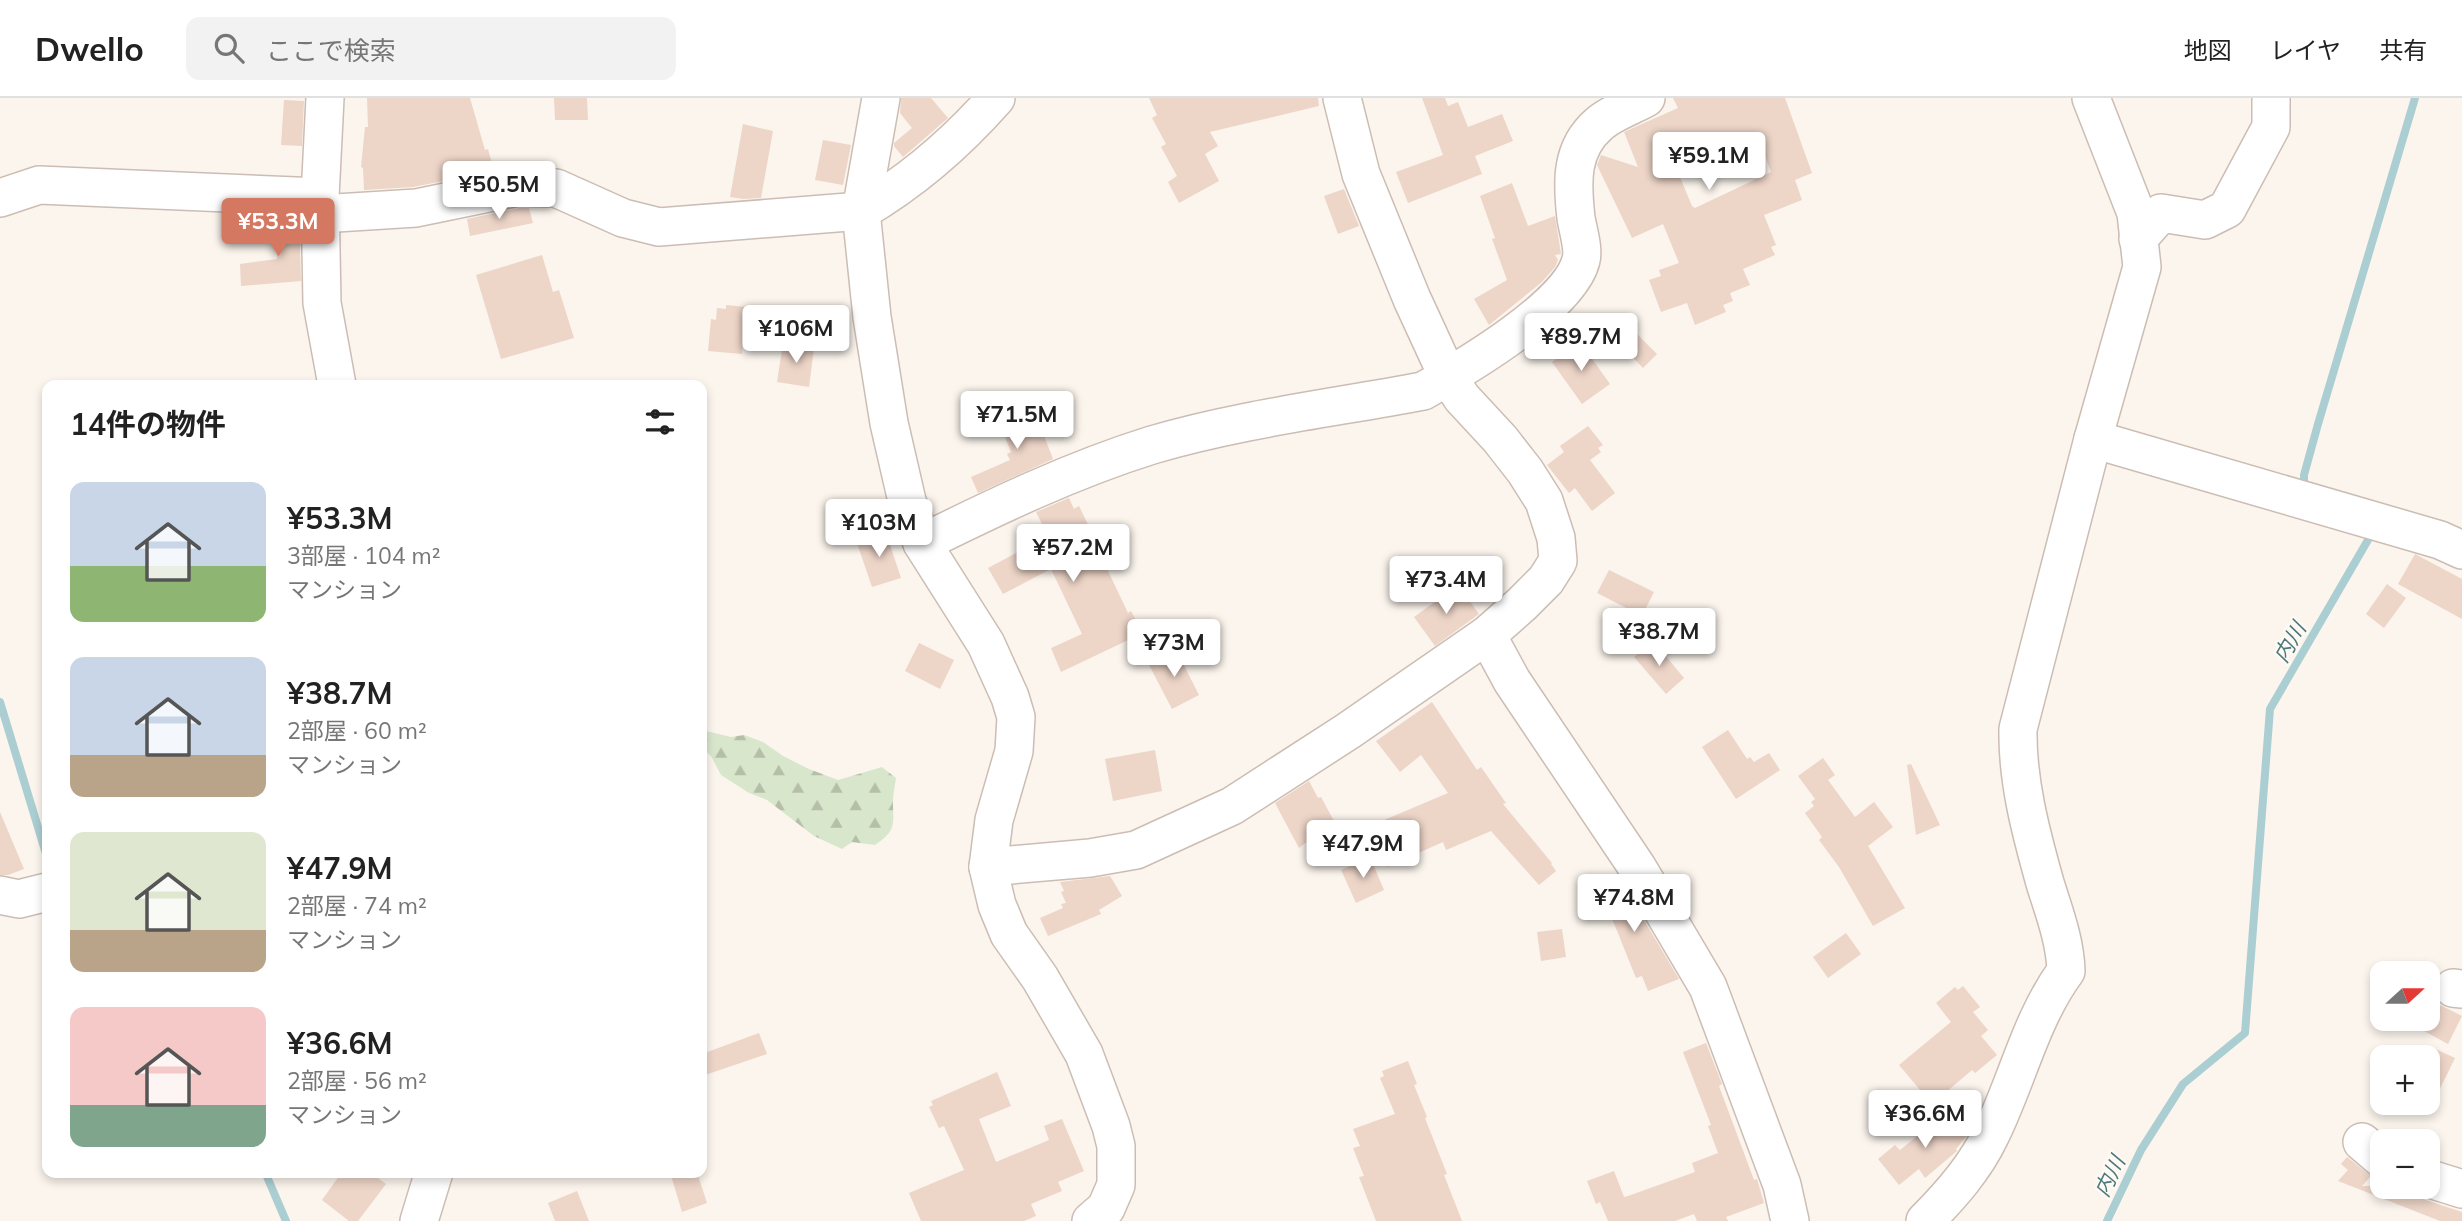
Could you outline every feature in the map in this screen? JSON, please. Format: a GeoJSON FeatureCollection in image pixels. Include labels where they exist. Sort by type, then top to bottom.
{"type":"FeatureCollection","features":[{"type":"Feature","properties":{"kind":"street"},"geometry":{"type":"LineString","coordinates":[[325,98],[320,205],[322,303],[336,380]]}},
{"type":"Feature","properties":{"kind":"street"},"geometry":{"type":"LineString","coordinates":[[881,98],[861,211],[872,317],[889,423],[907,501],[922,543],[986,644],[1010,697],[1016,718],[1014,751],[994,820],[988,867],[997,905],[1009,934],[1040,978],[1083,1054],[1111,1126],[1116,1146],[1116,1185],[1106,1208],[1091,1221]]}},
{"type":"Feature","properties":{"kind":"street"},"geometry":{"type":"LineString","coordinates":[[0,198],[39,185],[320,205],[416,208],[518,187],[556,188],[623,218],[659,227],[861,211],[924,167],[996,98]]}},
{"type":"Feature","properties":{"kind":"street"},"geometry":{"type":"LineString","coordinates":[[988,867],[1090,858],[1136,850],[1232,806],[1348,731],[1487,635],[1546,580],[1558,561],[1556,538],[1544,501],[1525,471],[1462,398],[1448,377],[1412,299],[1361,174],[1342,98]]}},
{"type":"Feature","properties":{"kind":"street"},"geometry":{"type":"LineString","coordinates":[[922,543],[1078,470],[1152,446],[1246,423],[1423,391],[1448,377],[1554,303],[1574,277],[1582,258],[1572,182],[1576,160],[1585,140],[1600,123],[1646,98]]}},
{"type":"Feature","properties":{"kind":"street"},"geometry":{"type":"LineString","coordinates":[[1925,1221],[1966,1175],[1989,1138],[2049,995],[2066,971],[2065,948],[2035,849],[2020,777],[2018,729],[2093,439],[2142,267],[2136,213],[2091,98]]}},
{"type":"Feature","properties":{"kind":"street"},"geometry":{"type":"LineString","coordinates":[[2138,239],[2161,213],[2205,220],[2227,209],[2271,127],[2271,98]]}},
{"type":"Feature","properties":{"kind":"street"},"geometry":{"type":"LineString","coordinates":[[2093,439],[2440,540],[2462,550]]}},
{"type":"Feature","properties":{"kind":"street"},"geometry":{"type":"LineString","coordinates":[[1487,635],[1512,681],[1637,867],[1708,987],[1782,1185],[1790,1221]]}},
{"type":"Feature","properties":{"kind":"street"},"geometry":{"type":"LineString","coordinates":[[0,895],[19,899],[42,893]]}},
{"type":"Feature","properties":{"kind":"street"},"geometry":{"type":"LineString","coordinates":[[419,1221],[432,1178]]}},
{"type":"Feature","properties":{"kind":"street"},"geometry":{"type":"LineString","coordinates":[[2440,1182],[2462,1189]]}},
{"type":"Feature","properties":{"kind":"green space"},"geometry":{"type":"Polygon","coordinates":[[[707,731],[731,737],[744,735],[763,742],[783,756],[838,780],[882,767],[896,778],[890,831],[875,845],[852,842],[842,849],[814,836],[767,800],[749,793],[721,775],[707,752],[707,731]]]}},
{"type":"Feature","properties":{"kind":"building"},"geometry":{"type":"Polygon","coordinates":[[[367,98],[470,98],[494,171],[413,187],[364,190],[361,167],[365,127],[368,127],[367,98]]]}},
{"type":"Feature","properties":{"kind":"building"},"geometry":{"type":"Polygon","coordinates":[[[554,98],[587,98],[588,120],[555,120],[554,98]]]}},
{"type":"Feature","properties":{"kind":"building"},"geometry":{"type":"Polygon","coordinates":[[[901,98],[931,98],[948,118],[903,157],[894,143],[912,128],[900,113],[901,98]]]}},
{"type":"Feature","properties":{"kind":"building"},"geometry":{"type":"Polygon","coordinates":[[[1149,98],[1318,98],[1319,106],[1210,132],[1218,146],[1205,154],[1219,181],[1179,203],[1168,182],[1177,176],[1161,147],[1166,144],[1152,118],[1157,115],[1149,98]]]}},
{"type":"Feature","properties":{"kind":"building"},"geometry":{"type":"Polygon","coordinates":[[[1422,98],[1445,98],[1448,106],[1458,102],[1468,127],[1502,114],[1513,141],[1475,156],[1482,174],[1408,203],[1396,172],[1443,155],[1422,98]]]}},
{"type":"Feature","properties":{"kind":"building"},"geometry":{"type":"Polygon","coordinates":[[[1673,98],[1785,98],[1812,173],[1795,180],[1802,200],[1764,215],[1776,245],[1771,247],[1775,255],[1743,269],[1750,285],[1730,293],[1733,301],[1723,305],[1726,312],[1695,325],[1687,303],[1661,312],[1649,280],[1661,276],[1659,270],[1679,263],[1663,224],[1632,238],[1597,165],[1601,155],[1638,167],[1624,132],[1678,108],[1673,98]],[[1757,135],[1677,170],[1695,208],[1771,172],[1757,135]]]}},
{"type":"Feature","properties":{"kind":"building"},"geometry":{"type":"Polygon","coordinates":[[[284,100],[304,101],[302,146],[281,145],[284,100]]]}},
{"type":"Feature","properties":{"kind":"building"},"geometry":{"type":"Polygon","coordinates":[[[743,124],[773,131],[761,198],[730,197],[743,124]]]}},
{"type":"Feature","properties":{"kind":"building"},"geometry":{"type":"Polygon","coordinates":[[[823,140],[851,145],[843,185],[815,180],[823,140]]]}},
{"type":"Feature","properties":{"kind":"building"},"geometry":{"type":"Polygon","coordinates":[[[1512,183],[1528,226],[1555,216],[1561,254],[1555,255],[1558,260],[1555,267],[1542,282],[1489,325],[1474,299],[1507,280],[1480,196],[1512,183]]]}},
{"type":"Feature","properties":{"kind":"building"},"geometry":{"type":"Polygon","coordinates":[[[1344,189],[1359,226],[1338,234],[1324,196],[1344,189]]]}},
{"type":"Feature","properties":{"kind":"building"},"geometry":{"type":"Polygon","coordinates":[[[529,208],[533,223],[470,236],[467,219],[529,208]]]}},
{"type":"Feature","properties":{"kind":"building"},"geometry":{"type":"Polygon","coordinates":[[[299,217],[301,281],[241,286],[240,264],[277,259],[274,219],[299,217]]]}},
{"type":"Feature","properties":{"kind":"building"},"geometry":{"type":"Polygon","coordinates":[[[542,255],[553,292],[559,290],[574,338],[501,359],[476,275],[542,255]]]}},
{"type":"Feature","properties":{"kind":"building"},"geometry":{"type":"Polygon","coordinates":[[[726,305],[746,307],[745,313],[774,316],[770,340],[743,337],[742,354],[708,351],[711,319],[716,320],[717,308],[726,309],[726,305]]]}},
{"type":"Feature","properties":{"kind":"building"},"geometry":{"type":"Polygon","coordinates":[[[1634,331],[1657,354],[1643,368],[1620,344],[1634,331]]]}},
{"type":"Feature","properties":{"kind":"building"},"geometry":{"type":"Polygon","coordinates":[[[1580,342],[1610,384],[1582,404],[1552,362],[1580,342]]]}},
{"type":"Feature","properties":{"kind":"building"},"geometry":{"type":"Polygon","coordinates":[[[783,344],[814,348],[809,387],[777,382],[783,344]]]}},
{"type":"Feature","properties":{"kind":"building"},"geometry":{"type":"Polygon","coordinates":[[[1028,411],[1029,414],[1035,412],[1053,459],[978,493],[971,477],[1010,460],[1007,454],[1011,452],[999,422],[1028,411]]]}},
{"type":"Feature","properties":{"kind":"building"},"geometry":{"type":"Polygon","coordinates":[[[1588,426],[1603,445],[1598,448],[1601,452],[1590,460],[1615,493],[1592,511],[1575,488],[1569,493],[1547,465],[1564,452],[1560,446],[1588,426]]]}},
{"type":"Feature","properties":{"kind":"building"},"geometry":{"type":"Polygon","coordinates":[[[1069,498],[1074,509],[1079,506],[1128,613],[1131,611],[1143,633],[1061,672],[1051,648],[1082,634],[1051,569],[1003,594],[988,568],[1048,536],[1036,512],[1069,498]]]}},
{"type":"Feature","properties":{"kind":"building"},"geometry":{"type":"Polygon","coordinates":[[[885,530],[901,578],[872,587],[856,540],[885,530]]]}},
{"type":"Feature","properties":{"kind":"building"},"geometry":{"type":"Polygon","coordinates":[[[2415,554],[2462,579],[2462,619],[2398,584],[2415,554]]]}},
{"type":"Feature","properties":{"kind":"building"},"geometry":{"type":"Polygon","coordinates":[[[1609,570],[1654,592],[1642,616],[1597,593],[1609,570]]]}},
{"type":"Feature","properties":{"kind":"building"},"geometry":{"type":"Polygon","coordinates":[[[2387,584],[2406,598],[2384,628],[2366,614],[2387,584]]]}},
{"type":"Feature","properties":{"kind":"building"},"geometry":{"type":"Polygon","coordinates":[[[1458,585],[1479,614],[1435,646],[1414,617],[1458,585]]]}},
{"type":"Feature","properties":{"kind":"building"},"geometry":{"type":"Polygon","coordinates":[[[1654,642],[1684,678],[1666,694],[1634,657],[1654,642]]]}},
{"type":"Feature","properties":{"kind":"building"},"geometry":{"type":"Polygon","coordinates":[[[919,643],[954,660],[940,689],[905,671],[919,643]]]}},
{"type":"Feature","properties":{"kind":"building"},"geometry":{"type":"Polygon","coordinates":[[[1175,648],[1199,695],[1172,709],[1148,663],[1175,648]]]}},
{"type":"Feature","properties":{"kind":"building"},"geometry":{"type":"Polygon","coordinates":[[[1432,702],[1477,770],[1481,767],[1506,803],[1503,804],[1552,863],[1556,871],[1539,885],[1491,831],[1446,850],[1443,842],[1387,867],[1370,826],[1448,793],[1421,755],[1400,772],[1376,741],[1432,702]]]}},
{"type":"Feature","properties":{"kind":"building"},"geometry":{"type":"Polygon","coordinates":[[[1728,730],[1747,759],[1750,757],[1754,762],[1769,753],[1780,770],[1736,799],[1702,747],[1728,730]]]}},
{"type":"Feature","properties":{"kind":"building"},"geometry":{"type":"Polygon","coordinates":[[[1155,750],[1162,791],[1113,801],[1105,759],[1155,750]]]}},
{"type":"Feature","properties":{"kind":"building"},"geometry":{"type":"Polygon","coordinates":[[[1823,758],[1835,775],[1828,780],[1855,817],[1874,802],[1893,827],[1868,846],[1905,908],[1873,926],[1839,867],[1819,840],[1822,837],[1805,813],[1814,806],[1811,802],[1815,799],[1798,776],[1823,758]]]}},
{"type":"Feature","properties":{"kind":"building"},"geometry":{"type":"Polygon","coordinates":[[[1911,764],[1940,825],[1916,835],[1907,765],[1911,764]]]}},
{"type":"Feature","properties":{"kind":"building"},"geometry":{"type":"Polygon","coordinates":[[[1309,781],[1334,821],[1299,848],[1275,803],[1309,781]]]}},
{"type":"Feature","properties":{"kind":"building"},"geometry":{"type":"Polygon","coordinates":[[[0,812],[24,869],[8,875],[0,875],[0,812]]]}},
{"type":"Feature","properties":{"kind":"building"},"geometry":{"type":"Polygon","coordinates":[[[1370,857],[1384,890],[1356,903],[1341,870],[1370,857]]]}},
{"type":"Feature","properties":{"kind":"building"},"geometry":{"type":"Polygon","coordinates":[[[1617,874],[1679,979],[1648,991],[1642,976],[1636,978],[1609,911],[1602,914],[1591,884],[1617,874]]]}},
{"type":"Feature","properties":{"kind":"building"},"geometry":{"type":"Polygon","coordinates":[[[1110,876],[1122,896],[1099,910],[1101,914],[1048,936],[1040,918],[1063,908],[1061,904],[1066,903],[1060,882],[1110,876]]]}},
{"type":"Feature","properties":{"kind":"building"},"geometry":{"type":"Polygon","coordinates":[[[1562,929],[1566,957],[1541,961],[1537,932],[1562,929]]]}},
{"type":"Feature","properties":{"kind":"building"},"geometry":{"type":"Polygon","coordinates":[[[1846,933],[1861,954],[1828,978],[1813,957],[1846,933]]]}},
{"type":"Feature","properties":{"kind":"building"},"geometry":{"type":"Polygon","coordinates":[[[1963,986],[1980,1007],[1973,1012],[1988,1030],[1981,1036],[1997,1055],[1975,1073],[1972,1070],[1932,1104],[1899,1065],[1951,1022],[1936,1003],[1955,987],[1958,990],[1963,986]]]}},
{"type":"Feature","properties":{"kind":"building"},"geometry":{"type":"Polygon","coordinates":[[[2440,1005],[2462,1016],[2448,1044],[2424,1031],[2440,1031],[2440,1005]]]}},
{"type":"Feature","properties":{"kind":"building"},"geometry":{"type":"Polygon","coordinates":[[[759,1033],[767,1054],[707,1074],[707,1052],[759,1033]]]}},
{"type":"Feature","properties":{"kind":"building"},"geometry":{"type":"Polygon","coordinates":[[[1706,1043],[1722,1084],[1719,1086],[1764,1203],[1726,1217],[1728,1221],[1697,1221],[1694,1214],[1675,1221],[1608,1221],[1600,1202],[1596,1204],[1587,1181],[1614,1171],[1624,1197],[1695,1172],[1692,1163],[1718,1153],[1708,1126],[1711,1125],[1683,1052],[1706,1043]]]}},
{"type":"Feature","properties":{"kind":"building"},"geometry":{"type":"Polygon","coordinates":[[[2440,1051],[2455,1058],[2440,1089],[2440,1051]]]}},
{"type":"Feature","properties":{"kind":"building"},"geometry":{"type":"Polygon","coordinates":[[[1408,1061],[1427,1117],[1425,1118],[1447,1174],[1444,1175],[1462,1221],[1376,1221],[1359,1177],[1364,1176],[1353,1148],[1360,1146],[1353,1129],[1395,1114],[1380,1078],[1384,1076],[1382,1071],[1408,1061]]]}},
{"type":"Feature","properties":{"kind":"building"},"geometry":{"type":"Polygon","coordinates":[[[997,1072],[1011,1106],[979,1119],[996,1162],[1049,1140],[1044,1126],[1062,1119],[1084,1171],[1058,1182],[1062,1191],[1031,1204],[1036,1216],[1024,1221],[921,1221],[909,1193],[964,1170],[944,1126],[939,1128],[929,1107],[933,1105],[931,1101],[997,1072]]]}},
{"type":"Feature","properties":{"kind":"building"},"geometry":{"type":"Polygon","coordinates":[[[1949,1111],[1968,1134],[1957,1151],[1925,1178],[1919,1169],[1899,1185],[1878,1159],[1895,1145],[1900,1150],[1949,1111]]]}},
{"type":"Feature","properties":{"kind":"building"},"geometry":{"type":"Polygon","coordinates":[[[2347,1157],[2370,1175],[2362,1186],[2370,1186],[2370,1194],[2338,1181],[2348,1170],[2341,1164],[2347,1157]]]}},
{"type":"Feature","properties":{"kind":"building"},"geometry":{"type":"Polygon","coordinates":[[[338,1178],[378,1178],[386,1184],[358,1221],[349,1221],[322,1200],[338,1178]]]}},
{"type":"Feature","properties":{"kind":"building"},"geometry":{"type":"Polygon","coordinates":[[[672,1178],[699,1178],[707,1203],[682,1212],[672,1178]]]}},
{"type":"Feature","properties":{"kind":"building"},"geometry":{"type":"Polygon","coordinates":[[[577,1191],[589,1221],[555,1221],[548,1203],[577,1191]]]}},
{"type":"Feature","properties":{"kind":"building"},"geometry":{"type":"Polygon","coordinates":[[[2384,1199],[2423,1199],[2462,1212],[2462,1221],[2440,1221],[2384,1199]]]}},
{"type":"Feature","properties":{"kind":"waterway","name":"内川"},"geometry":{"type":"LineString","coordinates":[[2308,489],[2304,488],[2304,475],[2415,98]]}},
{"type":"Feature","properties":{"kind":"waterway","name":"内川"},"geometry":{"type":"LineString","coordinates":[[2107,1221],[2141,1150],[2183,1084],[2245,1033],[2270,709],[2372,533],[2370,529]]}},
{"type":"Feature","properties":{"kind":"waterway"},"geometry":{"type":"LineString","coordinates":[[0,702],[42,841]]}},
{"type":"Feature","properties":{"kind":"waterway"},"geometry":{"type":"LineString","coordinates":[[268,1178],[286,1221]]}}]}
